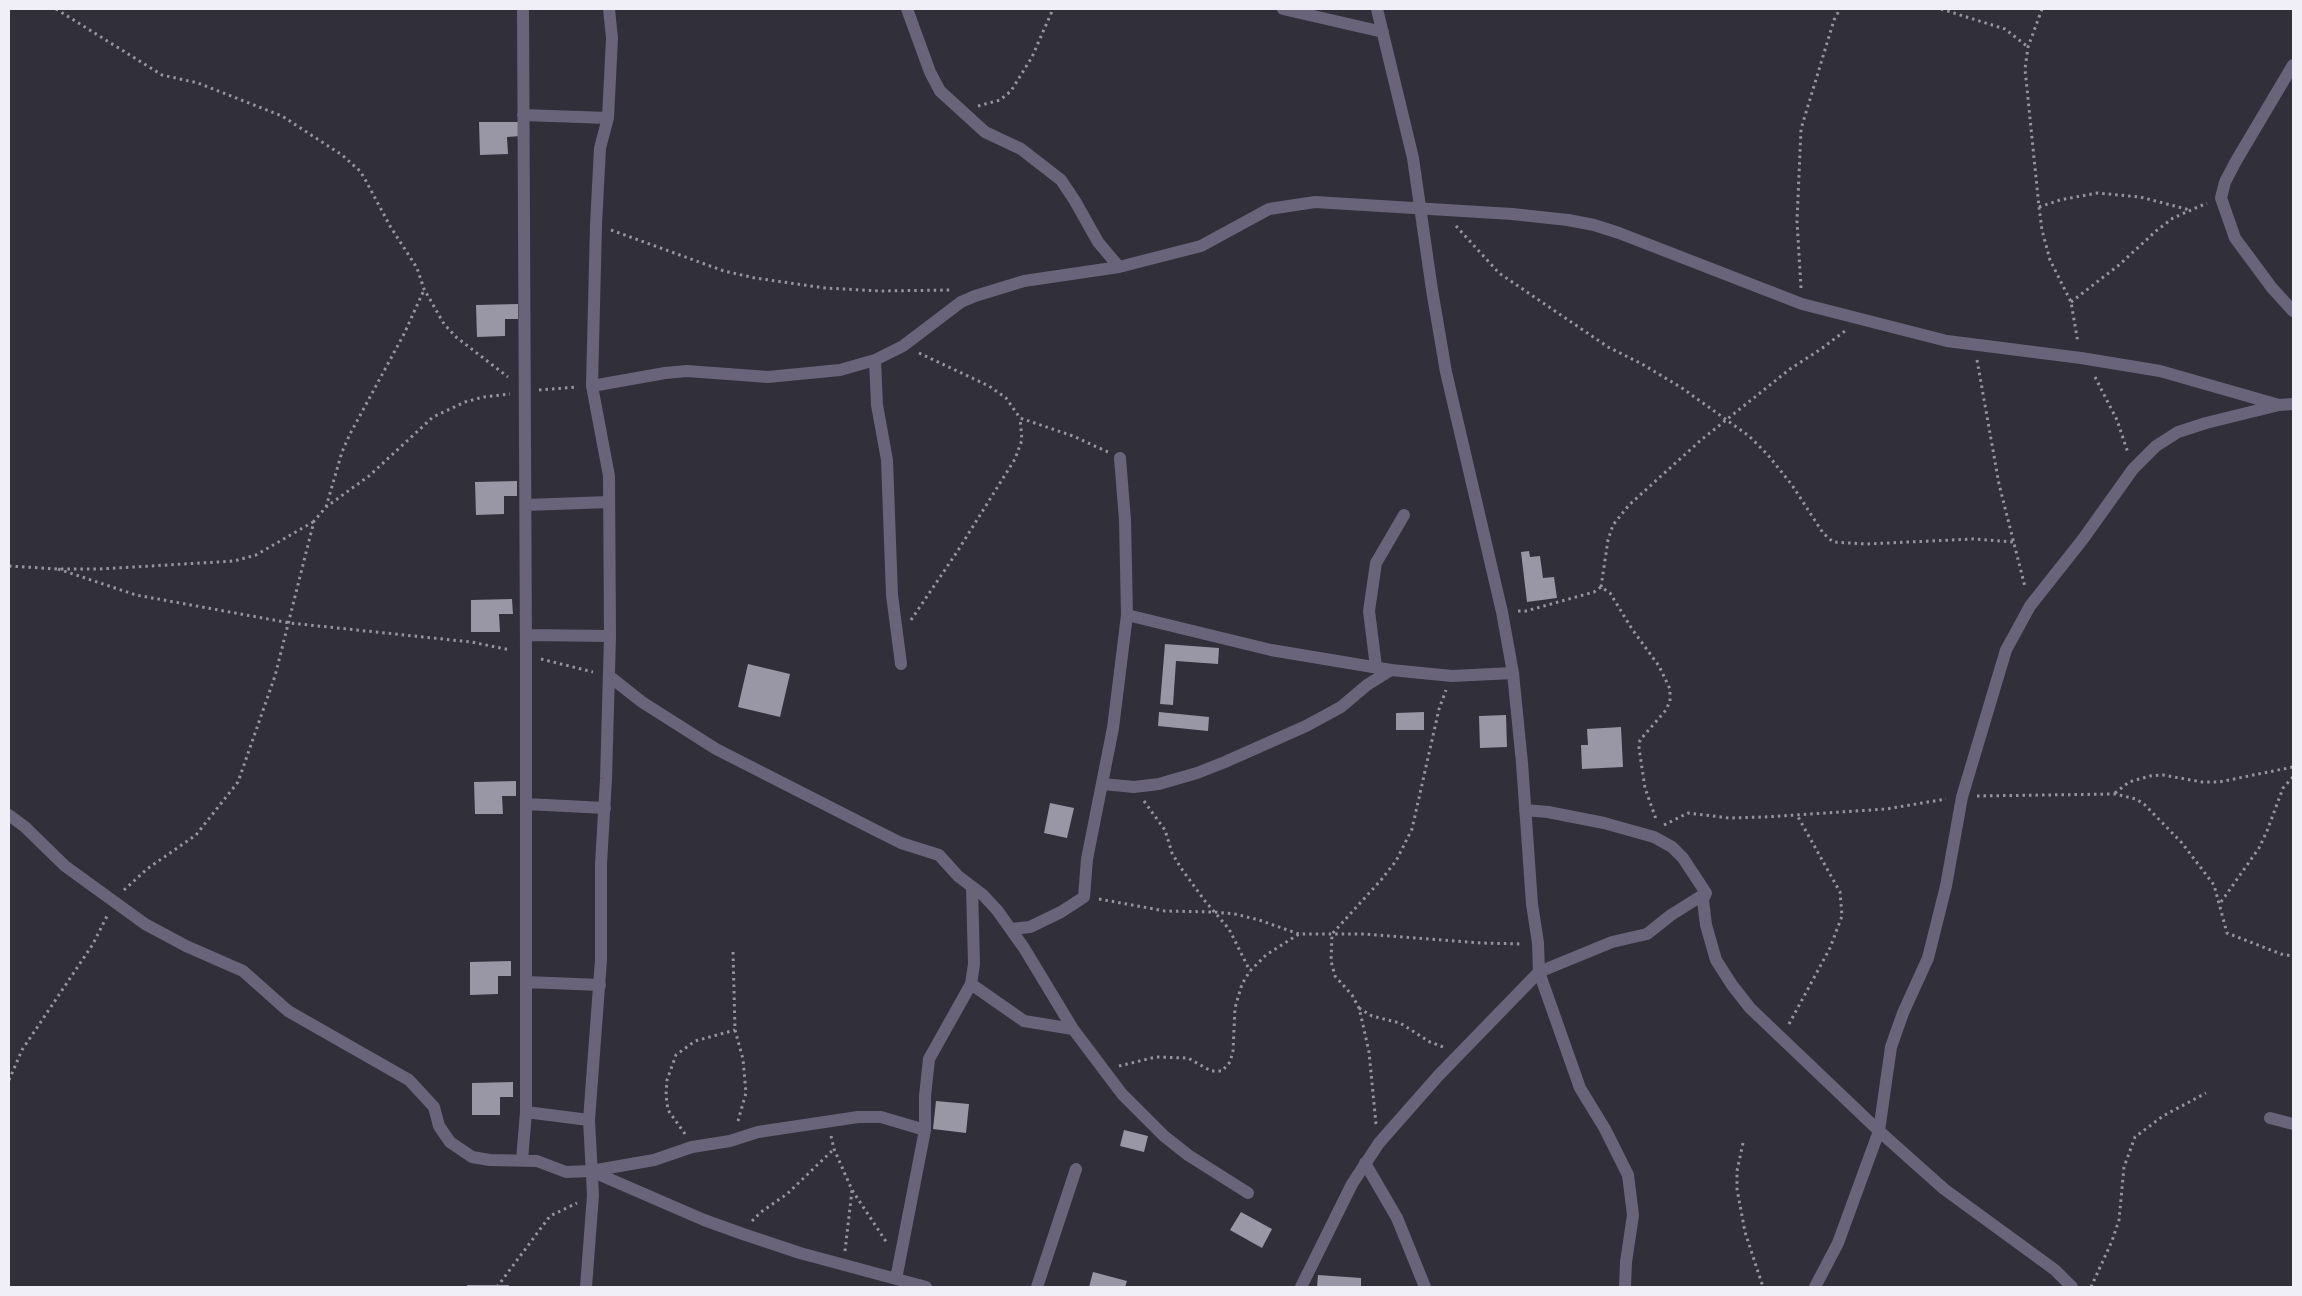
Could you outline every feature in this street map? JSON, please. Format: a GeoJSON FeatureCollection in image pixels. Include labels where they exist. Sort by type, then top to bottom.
{"type":"FeatureCollection","features":[{"type":"Feature","properties":{"kind":"street"},"geometry":{"type":"LineString","coordinates":[[522,1160],[526,1112],[526,505],[523,9]]}},
{"type":"Feature","properties":{"kind":"street"},"geometry":{"type":"LineString","coordinates":[[586,1287],[593,1195],[589,1120],[600,985],[610,636],[610,476],[592,386],[600,148],[608,118],[612,38],[609,9]]}},
{"type":"Feature","properties":{"kind":"street"},"geometry":{"type":"LineString","coordinates":[[907,9],[930,72],[940,91],[985,132],[1021,149],[1061,180],[1098,242],[1119,267]]}},
{"type":"Feature","properties":{"kind":"street"},"geometry":{"type":"LineString","coordinates":[[1283,9],[1383,32]]}},
{"type":"Feature","properties":{"kind":"street"},"geometry":{"type":"LineString","coordinates":[[1377,9],[1413,158],[1448,381],[1502,612],[1513,673],[1526,810],[1532,904],[1538,943],[1539,972],[1580,1088],[1605,1129],[1628,1175],[1633,1215],[1626,1262],[1625,1287]]}},
{"type":"Feature","properties":{"kind":"street"},"geometry":{"type":"LineString","coordinates":[[2293,65],[2225,182],[2222,198],[2235,238],[2272,288],[2293,312]]}},
{"type":"Feature","properties":{"kind":"street"},"geometry":{"type":"LineString","coordinates":[[524,115],[608,118]]}},
{"type":"Feature","properties":{"kind":"street"},"geometry":{"type":"LineString","coordinates":[[592,386],[657,374],[687,371],[768,378],[840,370],[875,360],[903,346],[961,302],[975,296],[1024,280],[1119,267],[1201,246],[1269,208],[1315,202],[1545,217],[1594,225],[1802,304],[1947,341],[2081,358],[2160,372],[2279,405]]}},
{"type":"Feature","properties":{"kind":"street"},"geometry":{"type":"LineString","coordinates":[[875,360],[877,405],[887,460],[892,595],[901,664]]}},
{"type":"Feature","properties":{"kind":"street"},"geometry":{"type":"LineString","coordinates":[[1815,1287],[1838,1243],[1879,1132],[1891,1048],[1903,1013],[1928,958],[1946,886],[1962,797],[2006,650],[2030,606],[2133,469],[2156,446],[2178,432],[2206,423],[2279,405],[2293,404]]}},
{"type":"Feature","properties":{"kind":"street"},"geometry":{"type":"LineString","coordinates":[[1011,929],[1030,927],[1061,912],[1084,897],[1087,859],[1103,784],[1116,705],[1127,616],[1125,520],[1120,458]]}},
{"type":"Feature","properties":{"kind":"street"},"geometry":{"type":"LineString","coordinates":[[526,505],[609,502]]}},
{"type":"Feature","properties":{"kind":"street"},"geometry":{"type":"LineString","coordinates":[[1376,667],[1369,611],[1376,563],[1404,515]]}},
{"type":"Feature","properties":{"kind":"street"},"geometry":{"type":"LineString","coordinates":[[1127,616],[1271,650],[1391,670],[1452,676],[1513,673]]}},
{"type":"Feature","properties":{"kind":"street"},"geometry":{"type":"LineString","coordinates":[[526,635],[610,636]]}},
{"type":"Feature","properties":{"kind":"street"},"geometry":{"type":"LineString","coordinates":[[1103,784],[1134,788],[1197,773],[1306,726],[1341,708],[1367,685],[1391,670]]}},
{"type":"Feature","properties":{"kind":"street"},"geometry":{"type":"LineString","coordinates":[[609,676],[642,702],[716,749],[901,843],[939,855],[988,900],[1011,929],[1073,1029],[1122,1094],[1164,1136],[1188,1155],[1248,1193]]}},
{"type":"Feature","properties":{"kind":"street"},"geometry":{"type":"LineString","coordinates":[[526,804],[605,808]]}},
{"type":"Feature","properties":{"kind":"street"},"geometry":{"type":"LineString","coordinates":[[1526,810],[1577,817],[1654,837],[1672,847],[1683,858],[1706,893]]}},
{"type":"Feature","properties":{"kind":"street"},"geometry":{"type":"LineString","coordinates":[[9,815],[25,827],[65,866],[90,882],[145,924],[186,946],[243,971],[288,1011],[409,1080],[434,1107],[439,1126],[450,1142],[472,1157],[490,1160],[537,1161],[566,1172],[591,1171],[654,1160],[692,1147],[730,1141],[758,1132],[858,1117],[881,1117],[925,1130]]}},
{"type":"Feature","properties":{"kind":"street"},"geometry":{"type":"LineString","coordinates":[[896,1279],[925,1130],[925,1096],[930,1059],[971,984],[974,964],[972,887]]}},
{"type":"Feature","properties":{"kind":"street"},"geometry":{"type":"LineString","coordinates":[[1301,1287],[1325,1236],[1379,1143],[1461,1052],[1539,972],[1612,942],[1647,934],[1671,914],[1706,893]]}},
{"type":"Feature","properties":{"kind":"street"},"geometry":{"type":"LineString","coordinates":[[1706,893],[1702,900],[1716,960],[1750,1008],[1879,1132],[1944,1189],[2055,1270],[2072,1287]]}},
{"type":"Feature","properties":{"kind":"street"},"geometry":{"type":"LineString","coordinates":[[526,982],[600,985]]}},
{"type":"Feature","properties":{"kind":"street"},"geometry":{"type":"LineString","coordinates":[[971,984],[1024,1020],[1073,1029]]}},
{"type":"Feature","properties":{"kind":"street"},"geometry":{"type":"LineString","coordinates":[[526,1112],[589,1120]]}},
{"type":"Feature","properties":{"kind":"street"},"geometry":{"type":"LineString","coordinates":[[2270,1118],[2293,1124]]}},
{"type":"Feature","properties":{"kind":"street"},"geometry":{"type":"LineString","coordinates":[[1366,1163],[1397,1218],[1425,1287]]}},
{"type":"Feature","properties":{"kind":"street"},"geometry":{"type":"LineString","coordinates":[[1037,1287],[1076,1169]]}},
{"type":"Feature","properties":{"kind":"street"},"geometry":{"type":"LineString","coordinates":[[591,1171],[704,1220],[743,1234],[926,1287]]}},
{"type":"Feature","properties":{"kind":"path"},"geometry":{"type":"LineString","coordinates":[[56,9],[162,75],[198,83],[282,116],[342,155],[360,171],[390,226],[417,268],[424,289],[444,324],[512,381]]}},
{"type":"Feature","properties":{"kind":"path"},"geometry":{"type":"LineString","coordinates":[[956,106],[979,106],[1000,100],[1011,91],[1032,57],[1053,9]]}},
{"type":"Feature","properties":{"kind":"path"},"geometry":{"type":"LineString","coordinates":[[1802,304],[1797,221],[1801,129],[1834,20],[1840,9]]}},
{"type":"Feature","properties":{"kind":"path"},"geometry":{"type":"LineString","coordinates":[[1941,9],[2006,29],[2028,47]]}},
{"type":"Feature","properties":{"kind":"path"},"geometry":{"type":"LineString","coordinates":[[2042,9],[2028,47],[2025,70],[2042,230],[2050,260],[2071,302],[2081,358],[2096,378],[2113,410],[2133,469]]}},
{"type":"Feature","properties":{"kind":"path"},"geometry":{"type":"LineString","coordinates":[[2039,207],[2060,200],[2097,193],[2126,195],[2190,210]]}},
{"type":"Feature","properties":{"kind":"path"},"geometry":{"type":"LineString","coordinates":[[2071,302],[2120,265],[2156,231],[2173,218],[2222,198]]}},
{"type":"Feature","properties":{"kind":"path"},"geometry":{"type":"LineString","coordinates":[[1445,211],[1471,244],[1499,272],[1608,347],[1658,374],[1727,419],[1768,455],[1792,485],[1823,533],[1833,542],[1866,544],[1973,539],[2014,542]]}},
{"type":"Feature","properties":{"kind":"path"},"geometry":{"type":"LineString","coordinates":[[596,225],[662,247],[724,271],[755,278],[834,289],[913,291],[959,289]]}},
{"type":"Feature","properties":{"kind":"path"},"geometry":{"type":"LineString","coordinates":[[326,506],[342,452],[350,434],[404,334],[424,289]]}},
{"type":"Feature","properties":{"kind":"path"},"geometry":{"type":"LineString","coordinates":[[1502,612],[1526,611],[1594,592],[1601,587],[1608,540],[1613,526],[1629,505],[1727,419],[1790,369],[1822,349],[1862,318]]}},
{"type":"Feature","properties":{"kind":"path"},"geometry":{"type":"LineString","coordinates":[[1975,344],[1993,456],[2030,606]]}},
{"type":"Feature","properties":{"kind":"path"},"geometry":{"type":"LineString","coordinates":[[898,645],[912,619],[957,552],[1015,459],[1022,440],[1020,418],[1006,398],[989,386],[903,346]]}},
{"type":"Feature","properties":{"kind":"path"},"geometry":{"type":"LineString","coordinates":[[536,390],[592,386]]}},
{"type":"Feature","properties":{"kind":"path"},"geometry":{"type":"LineString","coordinates":[[9,1080],[22,1050],[93,944],[119,895],[148,869],[196,835],[234,789],[254,742],[290,623],[305,549],[314,521],[326,506],[369,476],[433,417],[483,397],[512,394]]}},
{"type":"Feature","properties":{"kind":"path"},"geometry":{"type":"LineString","coordinates":[[1020,418],[1073,436],[1120,458]]}},
{"type":"Feature","properties":{"kind":"path"},"geometry":{"type":"LineString","coordinates":[[9,566],[100,569],[243,560],[256,555],[314,521]]}},
{"type":"Feature","properties":{"kind":"path"},"geometry":{"type":"LineString","coordinates":[[58,569],[136,595],[290,623],[498,646],[609,676]]}},
{"type":"Feature","properties":{"kind":"path"},"geometry":{"type":"LineString","coordinates":[[1601,587],[1610,593],[1618,604],[1636,636],[1659,666],[1670,689],[1670,701],[1666,710],[1644,734],[1640,740],[1639,748],[1645,788],[1659,828],[1688,813],[1729,818],[1797,815],[1886,809],[1962,797],[2115,794],[2136,799],[2154,813],[2182,843],[2214,885],[2225,929],[2231,936],[2281,954],[2293,956]]}},
{"type":"Feature","properties":{"kind":"path"},"geometry":{"type":"LineString","coordinates":[[1379,1143],[1369,1052],[1359,1008],[1352,995],[1335,976],[1331,961],[1332,934],[1396,861],[1412,830],[1439,709],[1452,676]]}},
{"type":"Feature","properties":{"kind":"path"},"geometry":{"type":"LineString","coordinates":[[2115,794],[2129,782],[2150,776],[2163,775],[2202,782],[2220,782],[2293,767]]}},
{"type":"Feature","properties":{"kind":"path"},"geometry":{"type":"LineString","coordinates":[[2220,903],[2258,848],[2267,831],[2283,788],[2293,777]]}},
{"type":"Feature","properties":{"kind":"path"},"geometry":{"type":"LineString","coordinates":[[1134,788],[1165,830],[1172,853],[1181,868],[1237,943],[1250,971]]}},
{"type":"Feature","properties":{"kind":"path"},"geometry":{"type":"LineString","coordinates":[[1783,1038],[1798,1005],[1830,948],[1842,916],[1840,892],[1797,815]]}},
{"type":"Feature","properties":{"kind":"path"},"geometry":{"type":"LineString","coordinates":[[1084,897],[1165,911],[1214,912],[1259,920],[1299,934],[1365,934],[1506,944],[1538,943]]}},
{"type":"Feature","properties":{"kind":"path"},"geometry":{"type":"LineString","coordinates":[[1104,1070],[1156,1057],[1188,1058],[1211,1071],[1222,1071],[1230,1062],[1232,1056],[1235,1008],[1242,984],[1250,971],[1266,955],[1299,934]]}},
{"type":"Feature","properties":{"kind":"path"},"geometry":{"type":"LineString","coordinates":[[730,1141],[746,1094],[743,1060],[735,1030],[732,952]]}},
{"type":"Feature","properties":{"kind":"path"},"geometry":{"type":"LineString","coordinates":[[1359,1008],[1372,1016],[1400,1023],[1430,1042],[1461,1052]]}},
{"type":"Feature","properties":{"kind":"path"},"geometry":{"type":"LineString","coordinates":[[692,1147],[681,1127],[668,1110],[667,1080],[676,1056],[694,1041],[735,1030]]}},
{"type":"Feature","properties":{"kind":"path"},"geometry":{"type":"LineString","coordinates":[[2091,1287],[2120,1220],[2124,1167],[2135,1137],[2163,1116],[2206,1093]]}},
{"type":"Feature","properties":{"kind":"path"},"geometry":{"type":"LineString","coordinates":[[830,1121],[834,1149],[852,1190],[899,1262]]}},
{"type":"Feature","properties":{"kind":"path"},"geometry":{"type":"LineString","coordinates":[[1743,1143],[1737,1172],[1737,1188],[1745,1232],[1763,1287]]}},
{"type":"Feature","properties":{"kind":"path"},"geometry":{"type":"LineString","coordinates":[[743,1234],[760,1212],[787,1194],[834,1149]]}},
{"type":"Feature","properties":{"kind":"path"},"geometry":{"type":"LineString","coordinates":[[843,1264],[852,1190]]}},
{"type":"Feature","properties":{"kind":"path"},"geometry":{"type":"LineString","coordinates":[[498,1287],[550,1216],[593,1195]]}},
{"type":"Feature","properties":{"kind":"building"},"geometry":{"type":"Polygon","coordinates":[[[479,122],[520,122],[521,136],[507,137],[508,154],[480,155],[479,122]]]}},
{"type":"Feature","properties":{"kind":"building"},"geometry":{"type":"Polygon","coordinates":[[[518,304],[518,319],[505,319],[505,336],[477,337],[476,305],[518,304]]]}},
{"type":"Feature","properties":{"kind":"building"},"geometry":{"type":"Polygon","coordinates":[[[517,481],[517,496],[504,496],[504,514],[476,515],[475,482],[517,481]]]}},
{"type":"Feature","properties":{"kind":"building"},"geometry":{"type":"Polygon","coordinates":[[[1529,551],[1530,557],[1540,556],[1543,578],[1554,577],[1557,598],[1527,602],[1521,552],[1529,551]]]}},
{"type":"Feature","properties":{"kind":"building"},"geometry":{"type":"Polygon","coordinates":[[[512,599],[513,614],[499,614],[500,632],[471,632],[471,600],[512,599]]]}},
{"type":"Feature","properties":{"kind":"building"},"geometry":{"type":"Polygon","coordinates":[[[1165,644],[1219,648],[1218,664],[1176,661],[1173,705],[1160,704],[1165,644]]]}},
{"type":"Feature","properties":{"kind":"building"},"geometry":{"type":"Polygon","coordinates":[[[748,664],[790,674],[780,717],[738,707],[748,664]]]}},
{"type":"Feature","properties":{"kind":"building"},"geometry":{"type":"Polygon","coordinates":[[[1159,712],[1209,717],[1208,731],[1158,726],[1159,712]]]}},
{"type":"Feature","properties":{"kind":"building"},"geometry":{"type":"Polygon","coordinates":[[[1424,712],[1424,730],[1396,730],[1396,713],[1424,712]]]}},
{"type":"Feature","properties":{"kind":"building"},"geometry":{"type":"Polygon","coordinates":[[[1506,715],[1507,747],[1480,748],[1479,716],[1506,715]]]}},
{"type":"Feature","properties":{"kind":"building"},"geometry":{"type":"Polygon","coordinates":[[[1621,727],[1623,767],[1582,769],[1581,745],[1588,745],[1587,729],[1621,727]]]}},
{"type":"Feature","properties":{"kind":"building"},"geometry":{"type":"Polygon","coordinates":[[[516,781],[516,796],[502,796],[503,814],[475,814],[474,782],[516,781]]]}},
{"type":"Feature","properties":{"kind":"building"},"geometry":{"type":"Polygon","coordinates":[[[1050,803],[1074,808],[1067,838],[1044,833],[1050,803]]]}},
{"type":"Feature","properties":{"kind":"building"},"geometry":{"type":"Polygon","coordinates":[[[511,961],[511,976],[498,976],[498,994],[470,995],[470,962],[511,961]]]}},
{"type":"Feature","properties":{"kind":"building"},"geometry":{"type":"Polygon","coordinates":[[[513,1082],[513,1097],[500,1097],[500,1115],[472,1115],[472,1083],[513,1082]]]}},
{"type":"Feature","properties":{"kind":"building"},"geometry":{"type":"Polygon","coordinates":[[[936,1101],[969,1104],[966,1133],[933,1129],[936,1101]]]}},
{"type":"Feature","properties":{"kind":"building"},"geometry":{"type":"Polygon","coordinates":[[[1124,1130],[1148,1136],[1144,1152],[1120,1146],[1124,1130]]]}},
{"type":"Feature","properties":{"kind":"building"},"geometry":{"type":"Polygon","coordinates":[[[1241,1212],[1272,1229],[1262,1248],[1230,1230],[1241,1212]]]}},
{"type":"Feature","properties":{"kind":"building"},"geometry":{"type":"Polygon","coordinates":[[[1093,1272],[1127,1281],[1125,1287],[1089,1287],[1093,1272]]]}},
{"type":"Feature","properties":{"kind":"building"},"geometry":{"type":"Polygon","coordinates":[[[1318,1275],[1361,1278],[1361,1287],[1317,1287],[1318,1275]]]}},
{"type":"Feature","properties":{"kind":"building"},"geometry":{"type":"Polygon","coordinates":[[[467,1285],[509,1285],[509,1287],[467,1287],[467,1285]]]}}]}
